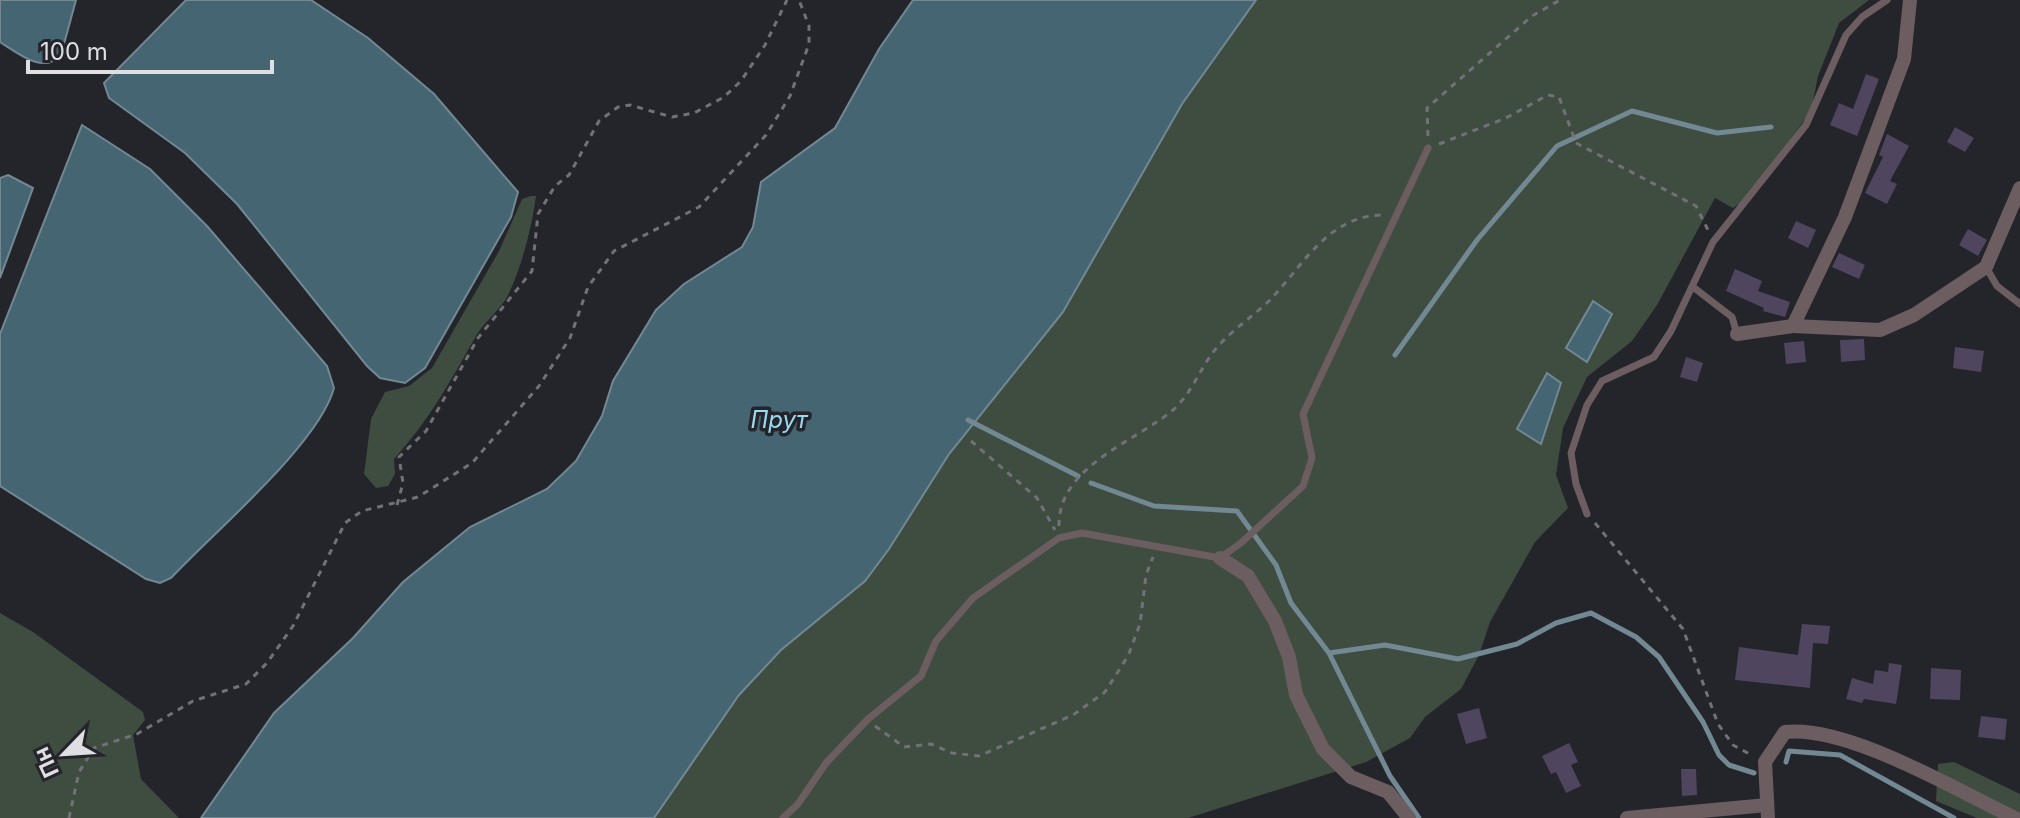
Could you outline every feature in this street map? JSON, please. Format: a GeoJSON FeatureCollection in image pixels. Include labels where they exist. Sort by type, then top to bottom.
{"type":"FeatureCollection","features":[{"type":"Feature","properties":{"kind":"street"},"geometry":{"type":"LineString","coordinates":[[1793,326],[1845,217],[1904,59],[1910,0]]}},
{"type":"Feature","properties":{"kind":"street"},"geometry":{"type":"LineString","coordinates":[[1737,334],[1793,326],[1880,330],[1914,315],[1986,267],[2020,188]]}},
{"type":"Feature","properties":{"kind":"street"},"geometry":{"type":"LineString","coordinates":[[1220,558],[1248,576],[1275,621],[1289,657],[1296,695],[1323,749],[1351,777],[1388,792],[1409,818]]}},
{"type":"Feature","properties":{"kind":"street"},"geometry":{"type":"LineString","coordinates":[[1627,818],[1767,812],[1765,762],[1785,732],[1807,730],[1859,745],[2015,818]]}},
{"type":"Feature","properties":{"kind":"lane"},"geometry":{"type":"LineString","coordinates":[[1587,514],[1576,484],[1571,453],[1587,405],[1602,381],[1654,357],[1693,287],[1713,242],[1806,125],[1846,35],[1862,17],[1887,0]]}},
{"type":"Feature","properties":{"kind":"lane"},"geometry":{"type":"LineString","coordinates":[[783,818],[798,804],[826,763],[868,719],[921,676],[936,641],[973,598],[1059,538],[1082,533],[1220,558],[1241,543],[1303,486],[1312,458],[1303,414],[1428,148]]}},
{"type":"Feature","properties":{"kind":"lane"},"geometry":{"type":"LineString","coordinates":[[1986,267],[1997,286],[2020,304]]}},
{"type":"Feature","properties":{"kind":"lane"},"geometry":{"type":"LineString","coordinates":[[1693,287],[1732,317],[1737,334]]}},
{"type":"Feature","properties":{"kind":"path"},"geometry":{"type":"LineString","coordinates":[[397,505],[403,483],[399,457],[426,431],[478,338],[532,271],[538,214],[555,186],[569,175],[599,121],[618,107],[630,105],[672,117],[694,113],[724,97],[741,81],[765,45],[787,0]]}},
{"type":"Feature","properties":{"kind":"path"},"geometry":{"type":"LineString","coordinates":[[69,818],[79,772],[94,748],[137,734],[193,701],[246,684],[267,663],[293,626],[345,523],[377,506],[397,505],[444,484],[472,463],[539,386],[570,338],[588,287],[614,251],[699,207],[766,135],[790,96],[809,44],[809,26],[799,0]]}},
{"type":"Feature","properties":{"kind":"path"},"geometry":{"type":"LineString","coordinates":[[1560,0],[1532,16],[1427,108],[1428,148],[1506,118],[1548,95],[1559,97],[1576,143],[1696,206],[1713,242]]}},
{"type":"Feature","properties":{"kind":"path"},"geometry":{"type":"LineString","coordinates":[[1059,538],[1058,512],[1073,486],[1103,455],[1174,409],[1212,353],[1268,301],[1301,259],[1354,218],[1396,215]]}},
{"type":"Feature","properties":{"kind":"path"},"geometry":{"type":"LineString","coordinates":[[971,441],[1037,498],[1059,538]]}},
{"type":"Feature","properties":{"kind":"path"},"geometry":{"type":"LineString","coordinates":[[1587,514],[1683,629],[1718,724],[1733,745],[1765,762]]}},
{"type":"Feature","properties":{"kind":"path"},"geometry":{"type":"LineString","coordinates":[[868,719],[904,747],[931,744],[952,753],[979,756],[1073,715],[1105,692],[1128,656],[1140,624],[1146,575],[1157,546]]}},
{"type":"Feature","properties":{"kind":"green space"},"geometry":{"type":"Polygon","coordinates":[[[1256,0],[1869,0],[1839,23],[1818,76],[1811,111],[1746,199],[1733,208],[1715,198],[1657,305],[1632,341],[1587,377],[1563,428],[1556,475],[1568,508],[1535,542],[1490,622],[1479,655],[1461,689],[1425,717],[1410,738],[1366,762],[1188,818],[654,818],[739,695],[781,650],[865,581],[889,549],[949,454],[1063,312],[1182,104],[1256,0]]]}},
{"type":"Feature","properties":{"kind":"green space"},"geometry":{"type":"Polygon","coordinates":[[[536,196],[529,234],[507,297],[479,331],[429,415],[394,459],[395,474],[388,486],[376,488],[364,474],[371,419],[385,392],[409,386],[432,368],[499,251],[522,199],[536,196]]]}},
{"type":"Feature","properties":{"kind":"green space"},"geometry":{"type":"Polygon","coordinates":[[[0,613],[33,632],[143,712],[145,720],[133,735],[141,779],[179,818],[0,818],[0,613]]]}},
{"type":"Feature","properties":{"kind":"green space"},"geometry":{"type":"Polygon","coordinates":[[[1954,762],[2020,794],[2020,818],[1977,818],[1936,801],[1938,764],[1954,762]]]}},
{"type":"Feature","properties":{"kind":"water"},"geometry":{"type":"Polygon","coordinates":[[[0,0],[76,0],[61,55],[54,61],[39,63],[0,42],[0,0]]]}},
{"type":"Feature","properties":{"kind":"water"},"geometry":{"type":"Polygon","coordinates":[[[186,0],[311,0],[368,38],[434,94],[518,192],[511,217],[425,368],[405,383],[380,378],[367,366],[237,204],[185,153],[109,98],[104,83],[186,0]]]}},
{"type":"Feature","properties":{"kind":"water","name":"Прут"},"geometry":{"type":"Polygon","coordinates":[[[913,0],[1256,0],[1182,104],[1063,312],[949,454],[865,581],[781,650],[739,695],[654,818],[201,818],[274,713],[353,638],[403,582],[470,527],[547,489],[576,461],[602,416],[613,381],[656,310],[684,284],[742,247],[753,227],[761,182],[835,128],[879,49],[913,0]]]}},
{"type":"Feature","properties":{"kind":"water"},"geometry":{"type":"Polygon","coordinates":[[[82,125],[150,169],[207,226],[327,366],[334,388],[308,435],[287,461],[171,578],[160,583],[146,579],[0,486],[0,334],[82,125]]]}},
{"type":"Feature","properties":{"kind":"water"},"geometry":{"type":"Polygon","coordinates":[[[8,175],[33,188],[0,278],[0,178],[8,175]]]}},
{"type":"Feature","properties":{"kind":"water"},"geometry":{"type":"Polygon","coordinates":[[[1593,301],[1612,314],[1587,362],[1566,348],[1593,301]]]}},
{"type":"Feature","properties":{"kind":"water"},"geometry":{"type":"Polygon","coordinates":[[[1547,373],[1561,383],[1541,444],[1517,429],[1547,373]]]}},
{"type":"Feature","properties":{"kind":"building"},"geometry":{"type":"Polygon","coordinates":[[[1866,74],[1879,79],[1857,136],[1830,125],[1839,103],[1853,109],[1866,74]]]}},
{"type":"Feature","properties":{"kind":"building"},"geometry":{"type":"Polygon","coordinates":[[[1955,127],[1974,138],[1965,152],[1947,142],[1955,127]]]}},
{"type":"Feature","properties":{"kind":"building"},"geometry":{"type":"Polygon","coordinates":[[[1887,134],[1909,146],[1890,181],[1897,184],[1887,204],[1865,193],[1883,157],[1879,155],[1887,134]]]}},
{"type":"Feature","properties":{"kind":"building"},"geometry":{"type":"Polygon","coordinates":[[[1796,221],[1816,230],[1808,248],[1788,238],[1796,221]]]}},
{"type":"Feature","properties":{"kind":"building"},"geometry":{"type":"Polygon","coordinates":[[[1968,229],[1987,240],[1978,256],[1959,245],[1968,229]]]}},
{"type":"Feature","properties":{"kind":"building"},"geometry":{"type":"Polygon","coordinates":[[[1839,253],[1865,265],[1859,279],[1832,267],[1839,253]]]}},
{"type":"Feature","properties":{"kind":"building"},"geometry":{"type":"Polygon","coordinates":[[[1735,269],[1762,281],[1758,291],[1790,302],[1785,317],[1763,311],[1764,308],[1726,291],[1735,269]]]}},
{"type":"Feature","properties":{"kind":"building"},"geometry":{"type":"Polygon","coordinates":[[[1864,339],[1865,360],[1841,362],[1840,340],[1864,339]]]}},
{"type":"Feature","properties":{"kind":"building"},"geometry":{"type":"Polygon","coordinates":[[[1804,341],[1806,362],[1786,364],[1784,343],[1804,341]]]}},
{"type":"Feature","properties":{"kind":"building"},"geometry":{"type":"Polygon","coordinates":[[[1955,347],[1984,351],[1981,372],[1953,368],[1955,347]]]}},
{"type":"Feature","properties":{"kind":"building"},"geometry":{"type":"Polygon","coordinates":[[[1686,357],[1703,363],[1697,382],[1680,377],[1686,357]]]}},
{"type":"Feature","properties":{"kind":"building"},"geometry":{"type":"Polygon","coordinates":[[[1802,624],[1830,626],[1828,644],[1813,643],[1810,688],[1735,680],[1739,647],[1798,655],[1802,624]]]}},
{"type":"Feature","properties":{"kind":"building"},"geometry":{"type":"Polygon","coordinates":[[[1889,663],[1902,665],[1896,704],[1846,699],[1852,678],[1873,684],[1875,670],[1888,672],[1889,663]]]}},
{"type":"Feature","properties":{"kind":"building"},"geometry":{"type":"Polygon","coordinates":[[[1931,668],[1961,670],[1960,700],[1930,699],[1931,668]]]}},
{"type":"Feature","properties":{"kind":"building"},"geometry":{"type":"Polygon","coordinates":[[[1479,708],[1487,738],[1466,744],[1457,714],[1479,708]]]}},
{"type":"Feature","properties":{"kind":"building"},"geometry":{"type":"Polygon","coordinates":[[[1981,716],[2007,719],[2005,740],[1978,737],[1981,716]]]}},
{"type":"Feature","properties":{"kind":"building"},"geometry":{"type":"Polygon","coordinates":[[[1569,743],[1578,762],[1571,765],[1581,786],[1566,793],[1556,772],[1551,774],[1542,756],[1569,743]]]}},
{"type":"Feature","properties":{"kind":"building"},"geometry":{"type":"Polygon","coordinates":[[[1681,769],[1696,769],[1697,795],[1682,796],[1681,769]]]}},
{"type":"Feature","properties":{"kind":"waterway"},"geometry":{"type":"LineString","coordinates":[[1395,355],[1477,240],[1557,146],[1632,111],[1717,133],[1771,127]]}},
{"type":"Feature","properties":{"kind":"waterway"},"geometry":{"type":"LineString","coordinates":[[968,420],[1078,476]]}},
{"type":"Feature","properties":{"kind":"waterway"},"geometry":{"type":"LineString","coordinates":[[1091,483],[1154,506],[1237,511],[1276,565],[1291,603],[1329,653],[1390,776],[1419,818]]}},
{"type":"Feature","properties":{"kind":"waterway"},"geometry":{"type":"LineString","coordinates":[[1329,653],[1385,645],[1458,659],[1517,644],[1556,623],[1591,613],[1636,637],[1659,657],[1703,722],[1719,755],[1729,765],[1754,773]]}},
{"type":"Feature","properties":{"kind":"waterway"},"geometry":{"type":"LineString","coordinates":[[1786,762],[1789,751],[1840,755],[1954,818]]}}]}
